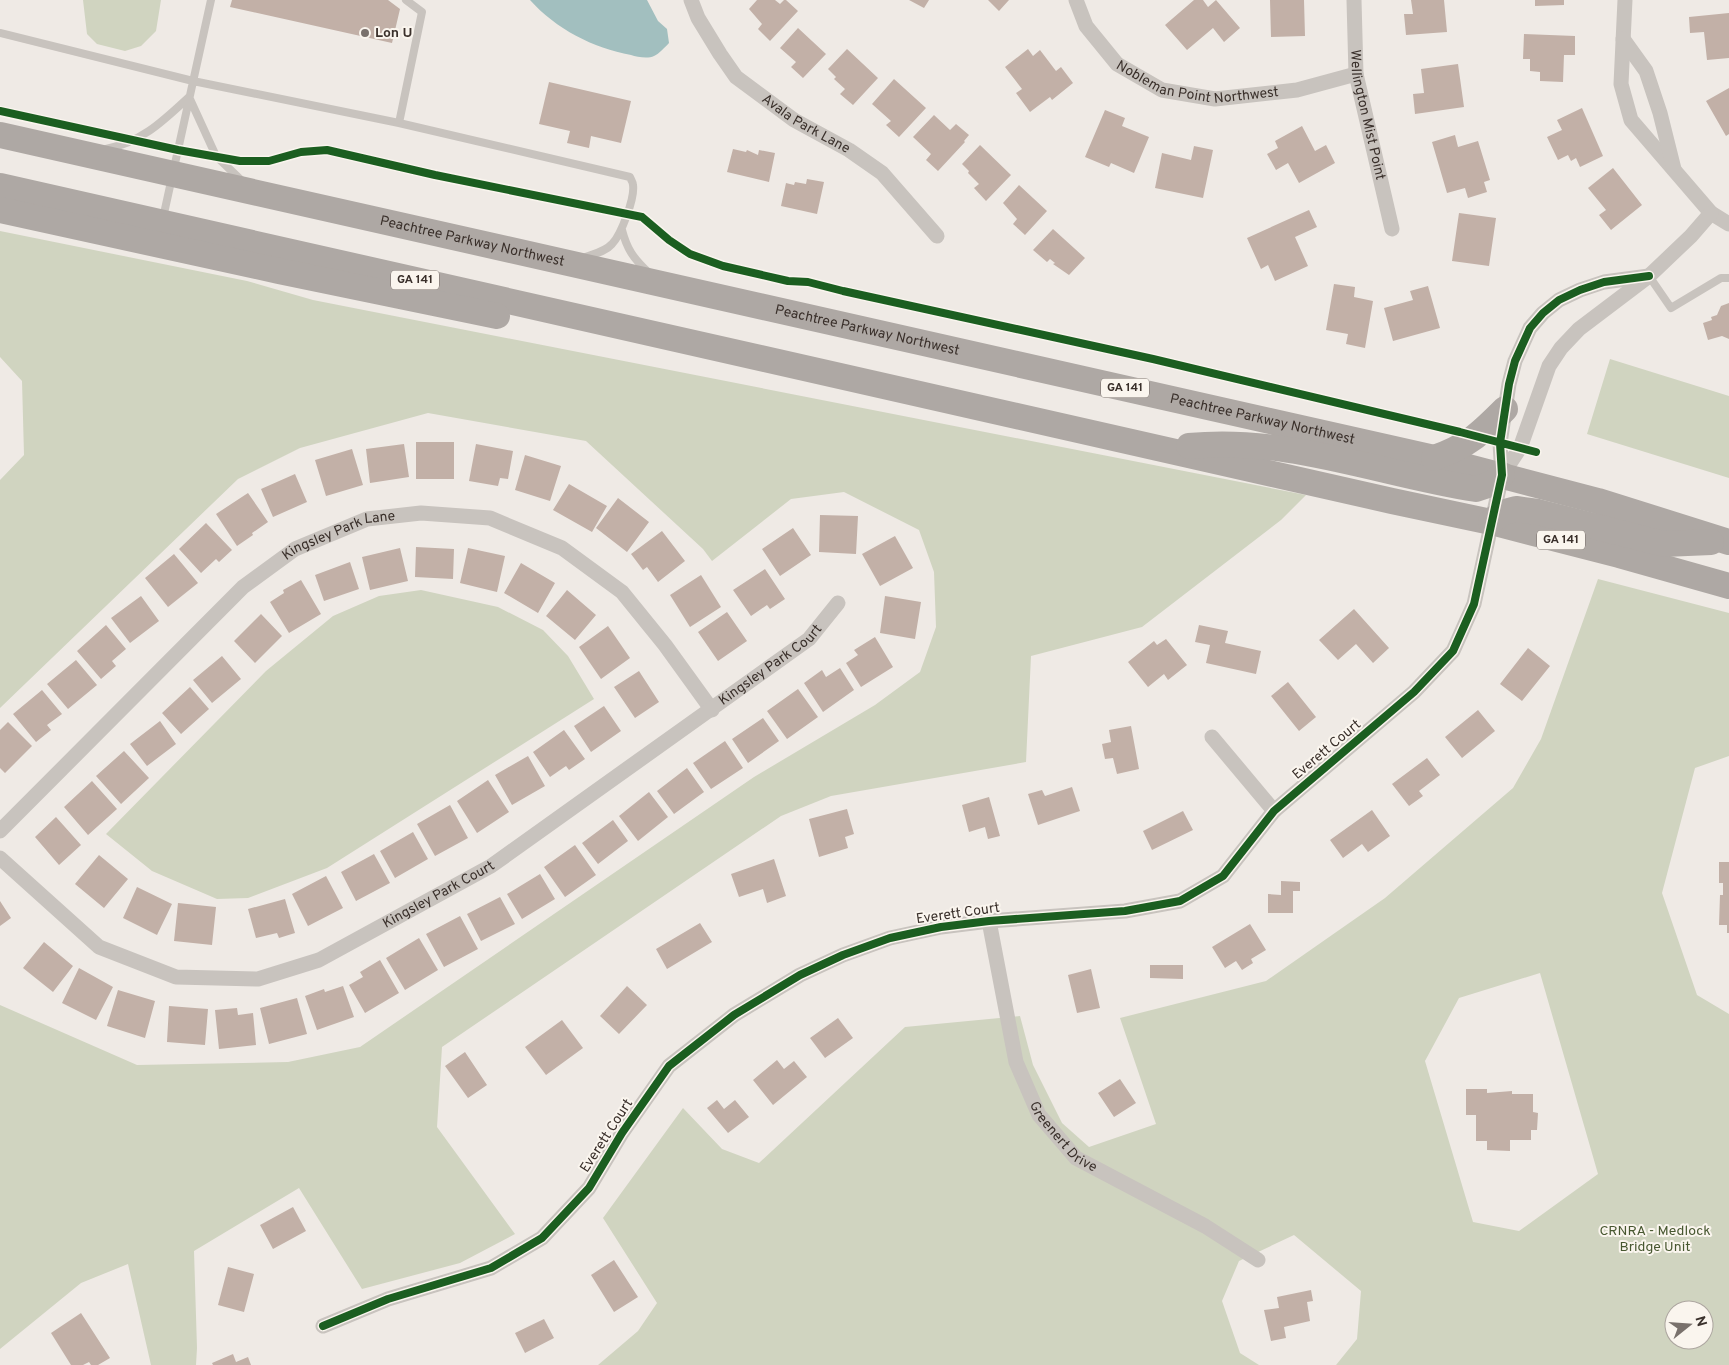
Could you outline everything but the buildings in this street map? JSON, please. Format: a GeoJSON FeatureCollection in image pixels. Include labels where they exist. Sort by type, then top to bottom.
{"type":"FeatureCollection","features":[{"type":"Feature","properties":{"kind":"highway","name":"Peachtree Parkway Northwest"},"geometry":{"type":"LineString","coordinates":[[0,134],[1434,458],[1598,501],[1728,542]]}},
{"type":"Feature","properties":{"kind":"highway","name":"GA 141"},"geometry":{"type":"LineString","coordinates":[[0,186],[1491,522],[1620,555],[1729,586]]}},
{"type":"Feature","properties":{"kind":"highway"},"geometry":{"type":"LineString","coordinates":[[0,210],[279,271],[541,325],[613,336],[668,337]]}},
{"type":"Feature","properties":{"kind":"highway"},"geometry":{"type":"LineString","coordinates":[[1434,458],[1466,445],[1505,409]]}},
{"type":"Feature","properties":{"kind":"highway"},"geometry":{"type":"LineString","coordinates":[[1164,449],[1221,444],[1278,448],[1316,453],[1476,489],[1491,484],[1502,475]]}},
{"type":"Feature","properties":{"kind":"highway"},"geometry":{"type":"LineString","coordinates":[[1491,522],[1501,513],[1516,509],[1538,512],[1664,544],[1728,542]]}},
{"type":"Feature","properties":{"kind":"street","name":"Avala Park Lane"},"geometry":{"type":"LineString","coordinates":[[691,0],[698,18],[736,77],[794,120],[849,150],[882,173],[937,236]]}},
{"type":"Feature","properties":{"kind":"street","name":"Nobleman Point Northwest"},"geometry":{"type":"LineString","coordinates":[[1076,0],[1086,26],[1117,64],[1162,90],[1215,99],[1297,90],[1356,74]]}},
{"type":"Feature","properties":{"kind":"street","name":"Wellington Mist Point"},"geometry":{"type":"LineString","coordinates":[[1354,0],[1356,74],[1392,229]]}},
{"type":"Feature","properties":{"kind":"street"},"geometry":{"type":"LineString","coordinates":[[1625,0],[1621,84],[1631,120],[1711,213],[1729,224]]}},
{"type":"Feature","properties":{"kind":"street"},"geometry":{"type":"LineString","coordinates":[[1623,39],[1646,71],[1660,113],[1675,173]]}},
{"type":"Feature","properties":{"kind":"street"},"geometry":{"type":"LineString","coordinates":[[1502,475],[1520,448],[1549,366],[1561,348],[1579,329],[1649,276],[1691,236],[1711,213]]}},
{"type":"Feature","properties":{"kind":"street"},"geometry":{"type":"LineString","coordinates":[[1502,475],[1500,443],[1505,409],[1515,361],[1530,328],[1543,313],[1559,300],[1580,290],[1604,282],[1649,276]]}},
{"type":"Feature","properties":{"kind":"street","name":"Everett Court"},"geometry":{"type":"LineString","coordinates":[[323,1326],[388,1299],[491,1268],[542,1238],[589,1188],[622,1133],[669,1066],[734,1014],[800,976],[843,955],[890,938],[941,927],[989,921],[1125,911],[1180,901],[1223,876],[1274,811],[1414,692],[1453,652],[1474,604],[1502,475]]}},
{"type":"Feature","properties":{"kind":"street","name":"Kingsley Park Lane"},"geometry":{"type":"LineString","coordinates":[[0,831],[243,587],[294,549],[367,519],[421,513],[490,518],[562,548],[622,592],[712,710]]}},
{"type":"Feature","properties":{"kind":"street","name":"Kingsley Park Court"},"geometry":{"type":"LineString","coordinates":[[0,858],[99,947],[176,977],[258,980],[319,960],[491,866],[810,640],[838,603]]}},
{"type":"Feature","properties":{"kind":"street"},"geometry":{"type":"LineString","coordinates":[[1212,737],[1274,811]]}},
{"type":"Feature","properties":{"kind":"street","name":"Greenert Drive"},"geometry":{"type":"LineString","coordinates":[[989,921],[1016,1062],[1039,1115],[1076,1158],[1205,1226],[1258,1260]]}},
{"type":"Feature","properties":{"kind":"lane"},"geometry":{"type":"LineString","coordinates":[[162,222],[210,0]]}},
{"type":"Feature","properties":{"kind":"lane"},"geometry":{"type":"LineString","coordinates":[[399,123],[422,12],[406,0]]}},
{"type":"Feature","properties":{"kind":"lane"},"geometry":{"type":"LineString","coordinates":[[0,33],[193,81],[399,123],[630,178],[633,183],[632,193],[622,230],[613,243],[607,248],[568,262]]}},
{"type":"Feature","properties":{"kind":"lane"},"geometry":{"type":"LineString","coordinates":[[80,153],[122,146],[147,134],[189,97]]}},
{"type":"Feature","properties":{"kind":"lane"},"geometry":{"type":"LineString","coordinates":[[189,97],[216,156],[233,174],[254,191]]}},
{"type":"Feature","properties":{"kind":"lane"},"geometry":{"type":"LineString","coordinates":[[622,230],[626,246],[635,260],[665,285]]}},
{"type":"Feature","properties":{"kind":"lane"},"geometry":{"type":"LineString","coordinates":[[1649,276],[1671,308],[1721,278],[1729,278]]}},
{"type":"Feature","properties":{"kind":"green space"},"geometry":{"type":"Polygon","coordinates":[[[83,0],[161,0],[156,31],[141,46],[125,51],[97,44],[87,34],[83,0]]]}},
{"type":"Feature","properties":{"kind":"green space"},"geometry":{"type":"Polygon","coordinates":[[[0,231],[247,281],[313,300],[1306,495],[1281,520],[1142,627],[1031,656],[1026,762],[831,796],[781,816],[442,1047],[437,1127],[515,1234],[460,1263],[362,1289],[299,1188],[194,1251],[196,1365],[151,1365],[128,1264],[81,1283],[0,1349],[0,1005],[137,1065],[288,1062],[360,1047],[754,777],[875,705],[920,672],[936,627],[934,572],[919,530],[844,492],[791,499],[712,561],[703,549],[586,441],[428,413],[300,448],[238,479],[0,708],[0,480],[24,455],[22,381],[0,357],[0,231]]]}},
{"type":"Feature","properties":{"kind":"green space"},"geometry":{"type":"Polygon","coordinates":[[[1610,359],[1729,396],[1729,478],[1587,434],[1610,359]]]}},
{"type":"Feature","properties":{"kind":"green space","name":"CRNRA - Medlock Bridge Unit"},"geometry":{"type":"Polygon","coordinates":[[[1598,579],[1729,613],[1729,756],[1695,768],[1662,893],[1697,995],[1729,1014],[1729,1365],[1336,1365],[1357,1339],[1361,1291],[1294,1235],[1239,1261],[1222,1301],[1240,1353],[1259,1365],[598,1365],[638,1331],[657,1303],[603,1218],[683,1108],[722,1149],[759,1163],[905,1027],[1020,1016],[1033,1065],[1062,1123],[1089,1147],[1156,1124],[1120,1018],[1266,981],[1385,898],[1513,788],[1541,739],[1598,579]],[[1540,973],[1459,998],[1425,1061],[1473,1222],[1519,1231],[1598,1174],[1540,973]]]}},
{"type":"Feature","properties":{"kind":"green space"},"geometry":{"type":"Polygon","coordinates":[[[421,590],[498,607],[543,630],[568,656],[594,699],[327,868],[248,898],[217,899],[152,871],[106,834],[266,671],[333,616],[379,596],[421,590]]]}},
{"type":"Feature","properties":{"kind":"water"},"geometry":{"type":"Polygon","coordinates":[[[530,0],[647,0],[658,21],[667,29],[669,43],[658,54],[649,57],[636,56],[603,48],[563,28],[551,20],[530,0]]]}},
{"type":"Feature","properties":{"kind":"cycle path"},"geometry":{"type":"LineString","coordinates":[[0,111],[178,150],[240,161],[269,161],[301,152],[327,150],[435,175],[642,217],[669,240],[690,254],[723,266],[788,281],[808,282],[1153,359],[1460,432],[1536,452]]}},
{"type":"Feature","properties":{"kind":"cycle path"},"geometry":{"type":"LineString","coordinates":[[323,1326],[388,1299],[491,1268],[542,1238],[589,1188],[622,1133],[669,1066],[734,1015],[800,975],[843,955],[890,938],[941,927],[989,921],[1125,911],[1180,901],[1223,876],[1274,811],[1414,692],[1453,651],[1474,604],[1502,475],[1500,443],[1509,384],[1515,361],[1530,328],[1543,313],[1559,300],[1580,290],[1604,282],[1649,276]]}},
{"type":"Feature","properties":{"kind":"place","name":"Lon U"},"geometry":{"type":"Point","coordinates":[365,33]}}]}
